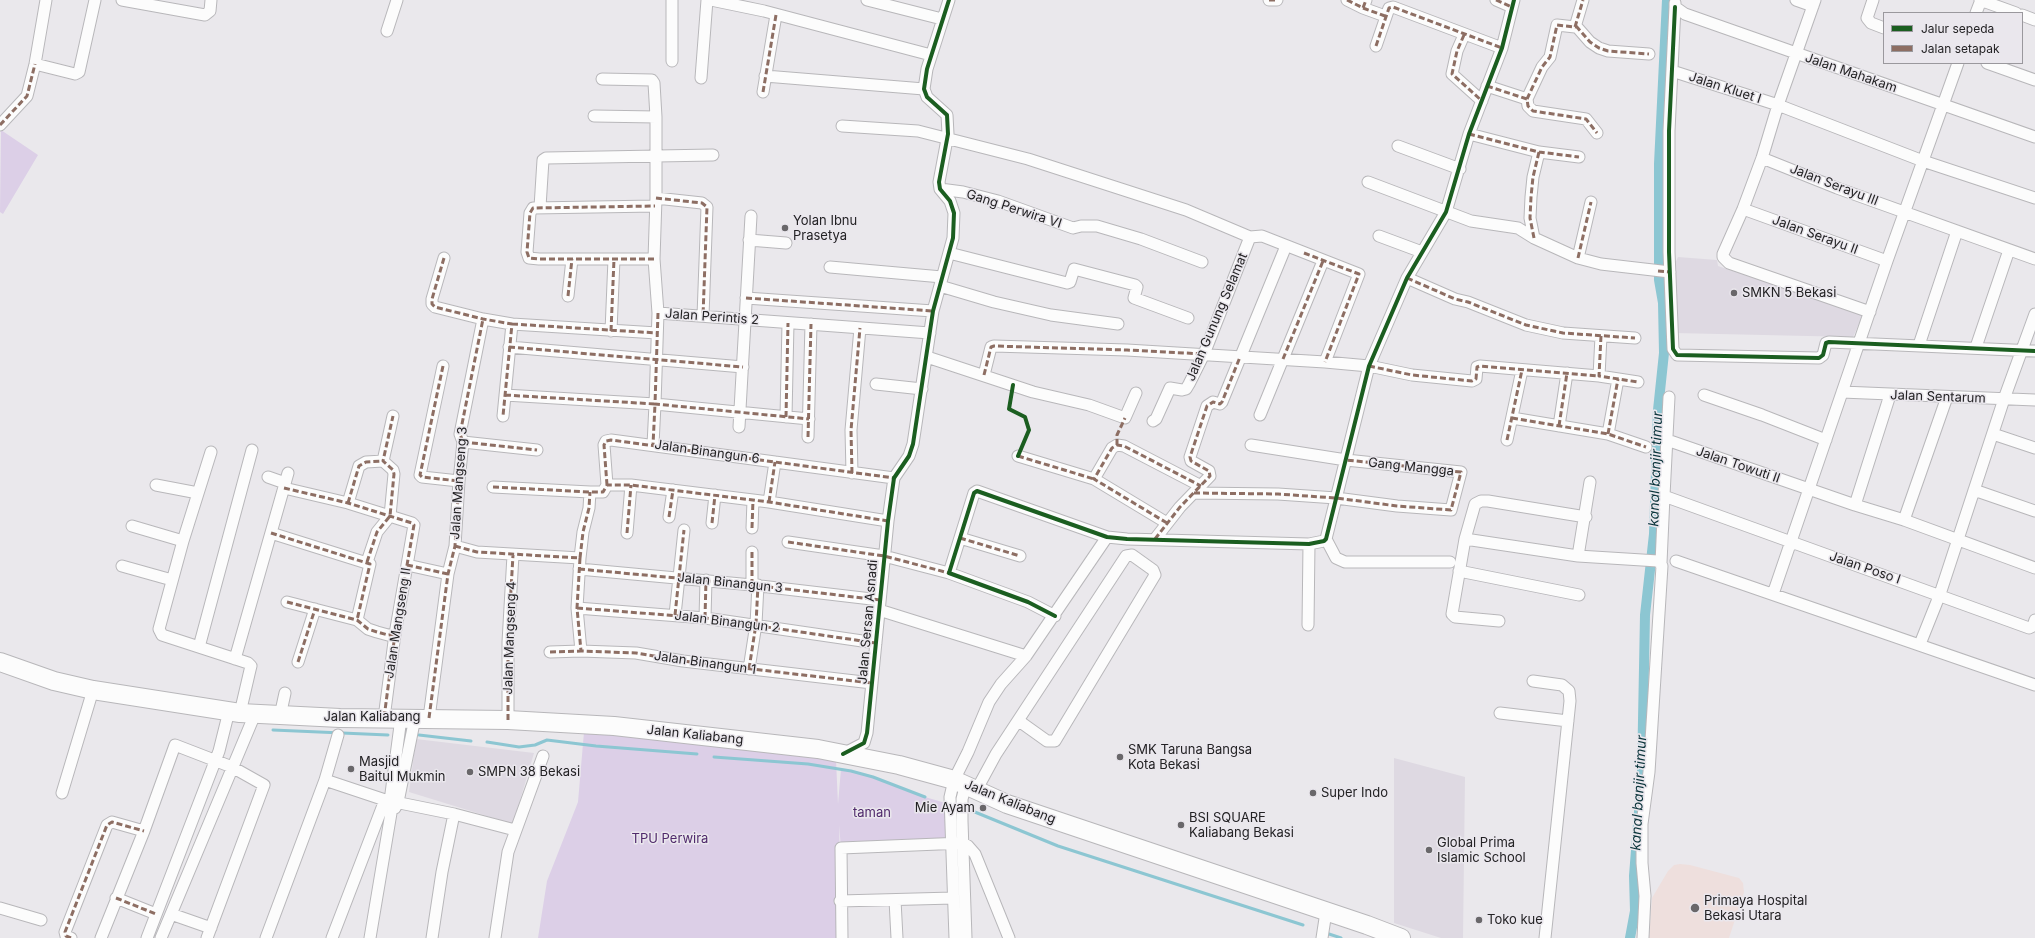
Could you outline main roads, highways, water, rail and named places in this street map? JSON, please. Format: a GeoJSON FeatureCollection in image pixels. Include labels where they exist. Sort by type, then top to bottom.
{"type":"FeatureCollection","features":[{"type":"Feature","properties":{"kind":"main road","name":"Jalan Kaliabang"},"geometry":{"type":"LineString","coordinates":[[0,662],[54,680],[93,690],[241,713],[406,726],[508,720],[614,726],[818,749],[899,765],[962,790],[1030,812],[1325,916],[1367,925],[1401,938]]}},
{"type":"Feature","properties":{"kind":"waterway","name":"kanal banjir timur"},"geometry":{"type":"LineString","coordinates":[[1630,938],[1635,911],[1634,876],[1642,773],[1645,615],[1654,534],[1658,410],[1664,353],[1663,303],[1659,280],[1659,164],[1667,0]]}},
{"type":"Feature","properties":{"kind":"waterway"},"geometry":{"type":"LineString","coordinates":[[273,730],[388,735]]}},
{"type":"Feature","properties":{"kind":"waterway"},"geometry":{"type":"LineString","coordinates":[[419,735],[471,741]]}},
{"type":"Feature","properties":{"kind":"waterway"},"geometry":{"type":"LineString","coordinates":[[487,742],[519,747],[535,745],[547,740],[596,746],[697,754]]}},
{"type":"Feature","properties":{"kind":"waterway"},"geometry":{"type":"LineString","coordinates":[[714,757],[808,764],[851,771],[873,777],[925,797]]}},
{"type":"Feature","properties":{"kind":"waterway"},"geometry":{"type":"LineString","coordinates":[[970,810],[1058,846],[1303,925]]}},
{"type":"Feature","properties":{"kind":"waterway"},"geometry":{"type":"LineString","coordinates":[[1326,933],[1341,938]]}},
{"type":"Feature","properties":{"kind":"place","name":"Yolan Ibnu Prasetya"},"geometry":{"type":"Point","coordinates":[785,228]}},
{"type":"Feature","properties":{"kind":"place","name":"SMKN 5 Bekasi"},"geometry":{"type":"Point","coordinates":[1734,293]}},
{"type":"Feature","properties":{"kind":"place","name":"SMK Taruna Bangsa Kota Bekasi"},"geometry":{"type":"Point","coordinates":[1120,757]}},
{"type":"Feature","properties":{"kind":"place","name":"Masjid Baitul Mukmin"},"geometry":{"type":"Point","coordinates":[351,769]}},
{"type":"Feature","properties":{"kind":"place","name":"SMPN 38 Bekasi"},"geometry":{"type":"Point","coordinates":[470,772]}},
{"type":"Feature","properties":{"kind":"place","name":"Super Indo"},"geometry":{"type":"Point","coordinates":[1313,793]}},
{"type":"Feature","properties":{"kind":"place","name":"Mie Ayam"},"geometry":{"type":"Point","coordinates":[983,808]}},
{"type":"Feature","properties":{"kind":"place","name":"BSI SQUARE Kaliabang Bekasi"},"geometry":{"type":"Point","coordinates":[1181,825]}},
{"type":"Feature","properties":{"kind":"place","name":"Global Prima Islamic School"},"geometry":{"type":"Point","coordinates":[1429,850]}},
{"type":"Feature","properties":{"kind":"place","name":"Primaya Hospital Bekasi Utara"},"geometry":{"type":"Point","coordinates":[1695,908]}},
{"type":"Feature","properties":{"kind":"place","name":"Toko kue"},"geometry":{"type":"Point","coordinates":[1479,920]}},
{"type":"Feature","properties":{"kind":"park label","name":"taman"},"geometry":{"type":"Point","coordinates":[872,813]}},
{"type":"Feature","properties":{"kind":"park label","name":"TPU Perwira"},"geometry":{"type":"Point","coordinates":[670,839]}}]}
